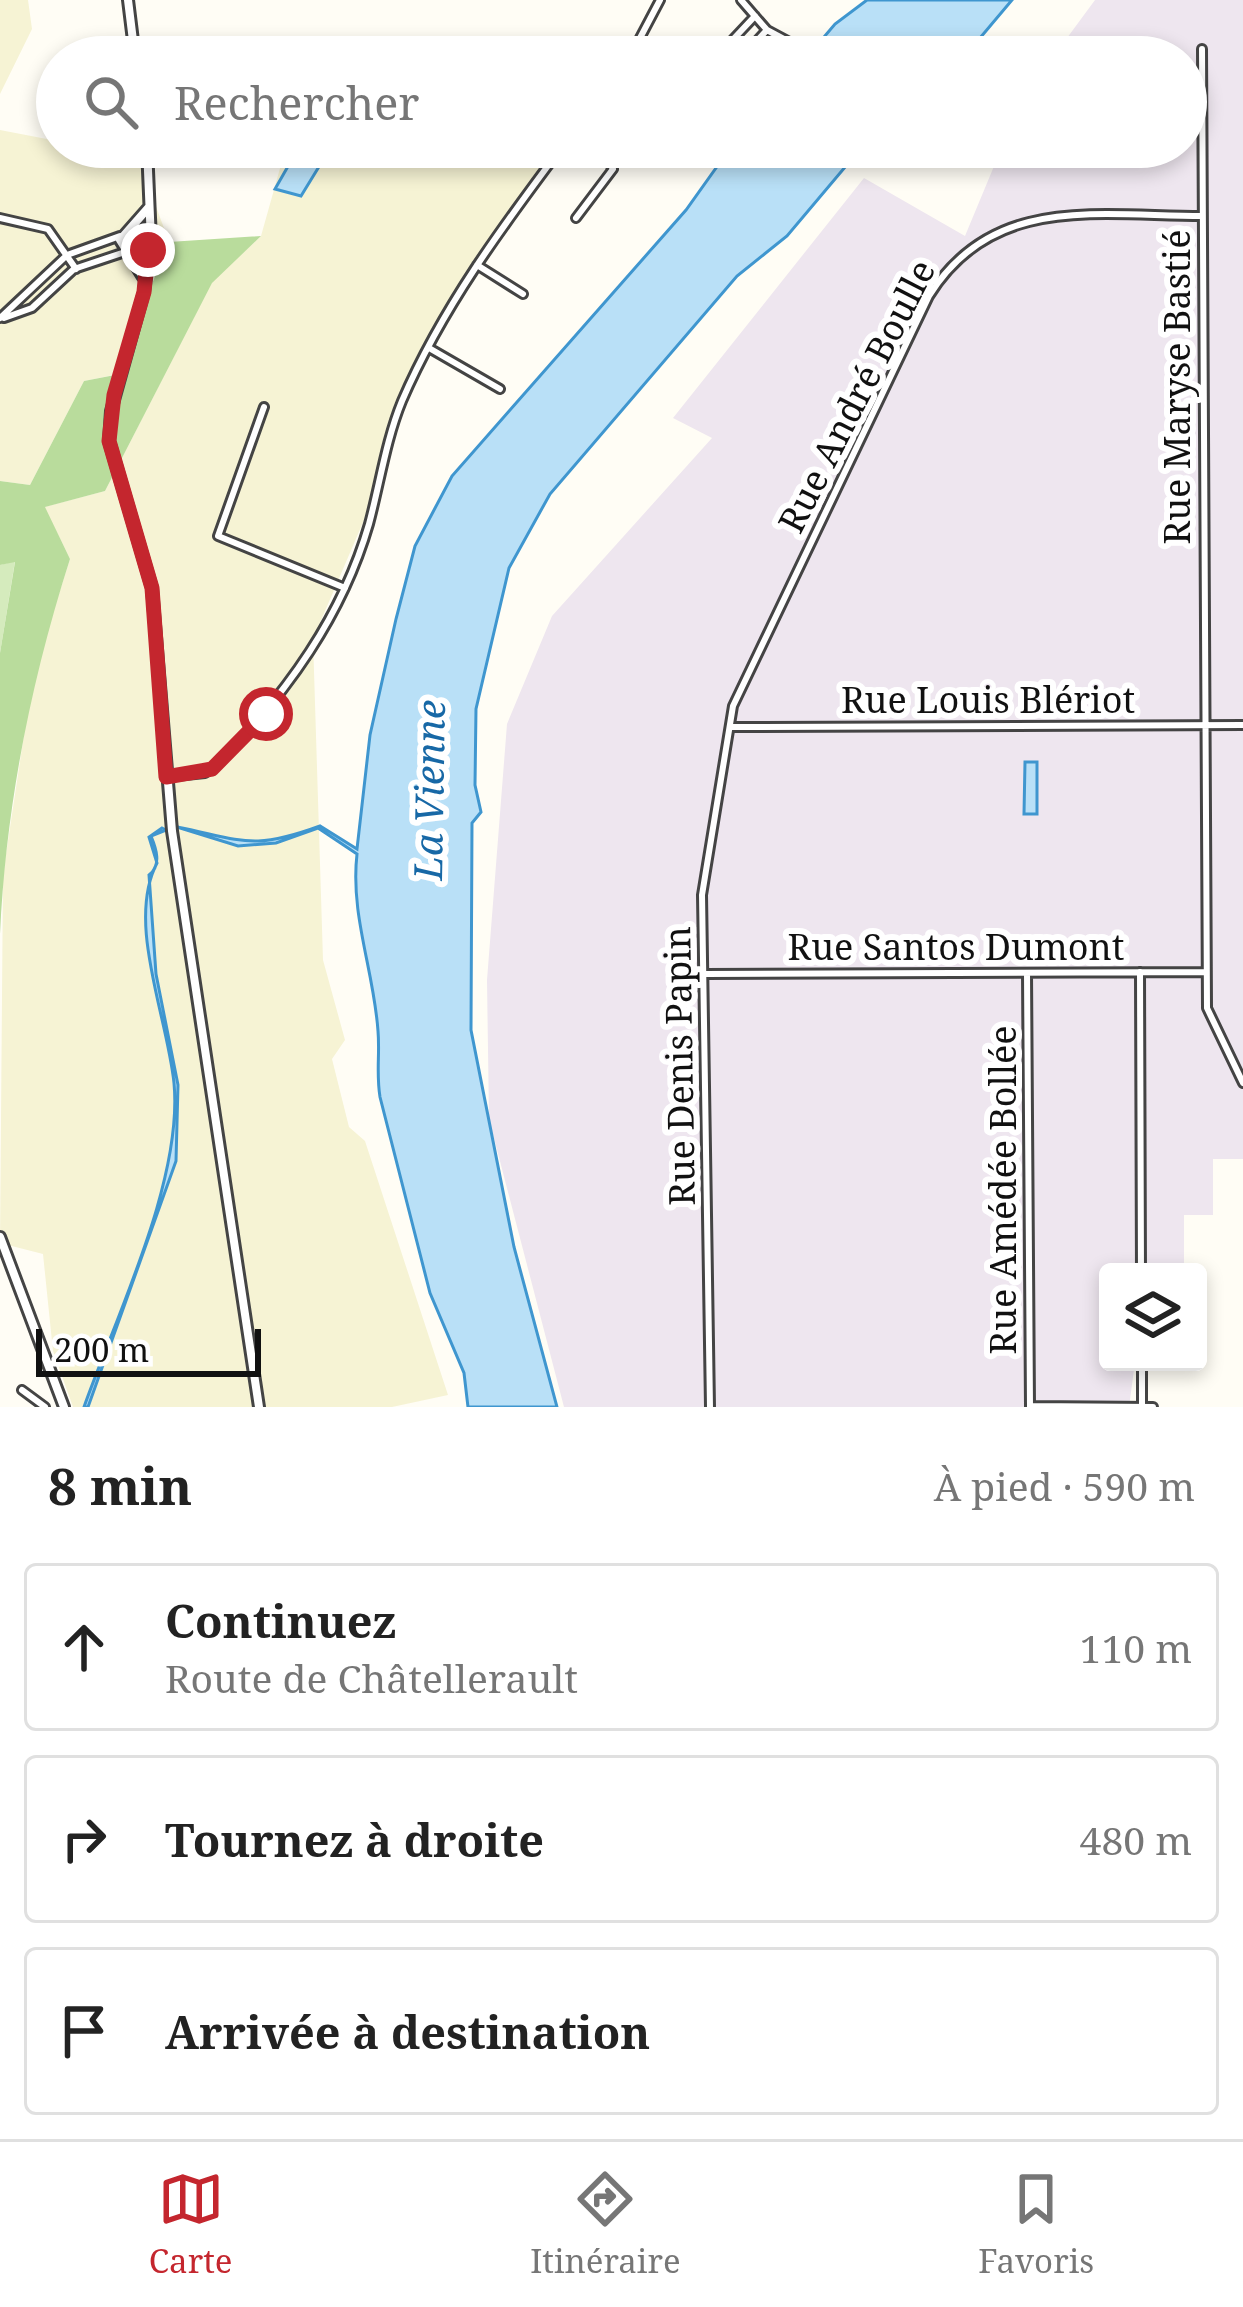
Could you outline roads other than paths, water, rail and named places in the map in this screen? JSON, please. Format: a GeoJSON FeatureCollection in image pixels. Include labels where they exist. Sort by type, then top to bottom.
{"type":"FeatureCollection","features":[{"type":"Feature","properties":{"kind":"street"},"geometry":{"type":"LineString","coordinates":[[128,0],[132,36]]}},
{"type":"Feature","properties":{"kind":"street"},"geometry":{"type":"LineString","coordinates":[[641,36],[659,0]]}},
{"type":"Feature","properties":{"kind":"street"},"geometry":{"type":"LineString","coordinates":[[741,0],[778,36]]}},
{"type":"Feature","properties":{"kind":"street"},"geometry":{"type":"LineString","coordinates":[[736,36],[755,16]]}},
{"type":"Feature","properties":{"kind":"street"},"geometry":{"type":"LineString","coordinates":[[761,36],[767,30]]}},
{"type":"Feature","properties":{"kind":"street"},"geometry":{"type":"LineString","coordinates":[[148,168],[151,204],[145,284],[114,395],[109,441],[152,588],[166,777],[259,1407]]}},
{"type":"Feature","properties":{"kind":"street"},"geometry":{"type":"LineString","coordinates":[[166,777],[205,773],[285,690],[345,588],[369,523],[397,415],[429,347],[477,265],[547,168]]}},
{"type":"Feature","properties":{"kind":"street"},"geometry":{"type":"LineString","coordinates":[[576,218],[612,168]]}},
{"type":"Feature","properties":{"kind":"street","name":"Rue Maryse Bastié"},"geometry":{"type":"LineString","coordinates":[[1202,168],[1206,972],[1209,1021],[1243,1083]]}},
{"type":"Feature","properties":{"kind":"street"},"geometry":{"type":"LineString","coordinates":[[0,318],[67,255],[120,236],[136,225],[151,204]]}},
{"type":"Feature","properties":{"kind":"street","name":"Rue André Boulle"},"geometry":{"type":"LineString","coordinates":[[734,727],[736,695],[929,296],[953,262],[979,240],[1028,220],[1202,216]]}},
{"type":"Feature","properties":{"kind":"street"},"geometry":{"type":"LineString","coordinates":[[0,218],[48,229],[76,269]]}},
{"type":"Feature","properties":{"kind":"street"},"geometry":{"type":"LineString","coordinates":[[136,225],[148,232]]}},
{"type":"Feature","properties":{"kind":"street"},"geometry":{"type":"LineString","coordinates":[[120,236],[145,284]]}},
{"type":"Feature","properties":{"kind":"street"},"geometry":{"type":"LineString","coordinates":[[0,318],[32,308],[76,269],[148,250]]}},
{"type":"Feature","properties":{"kind":"street"},"geometry":{"type":"LineString","coordinates":[[477,265],[523,294]]}},
{"type":"Feature","properties":{"kind":"street"},"geometry":{"type":"LineString","coordinates":[[429,347],[500,389]]}},
{"type":"Feature","properties":{"kind":"street"},"geometry":{"type":"LineString","coordinates":[[264,407],[218,536],[345,588]]}},
{"type":"Feature","properties":{"kind":"street","name":"Rue Louis Blériot"},"geometry":{"type":"LineString","coordinates":[[734,727],[1243,725]]}},
{"type":"Feature","properties":{"kind":"street","name":"Rue Denis Papin"},"geometry":{"type":"LineString","coordinates":[[710,1407],[704,877],[734,727]]}},
{"type":"Feature","properties":{"kind":"street"},"geometry":{"type":"LineString","coordinates":[[1140,972],[1141,1263]]}},
{"type":"Feature","properties":{"kind":"street","name":"Rue Santos Dumont"},"geometry":{"type":"LineString","coordinates":[[706,974],[1206,972]]}},
{"type":"Feature","properties":{"kind":"street","name":"Rue Amédée Bollée"},"geometry":{"type":"LineString","coordinates":[[1027,973],[1030,1406]]}},
{"type":"Feature","properties":{"kind":"street"},"geometry":{"type":"LineString","coordinates":[[0,1237],[64,1407]]}},
{"type":"Feature","properties":{"kind":"street"},"geometry":{"type":"LineString","coordinates":[[1142,1371],[1142,1406]]}},
{"type":"Feature","properties":{"kind":"street"},"geometry":{"type":"LineString","coordinates":[[22,1390],[45,1407]]}},
{"type":"Feature","properties":{"kind":"street"},"geometry":{"type":"LineString","coordinates":[[1030,1406],[1153,1407]]}},
{"type":"Feature","properties":{"kind":"water"},"geometry":{"type":"Polygon","coordinates":[[[867,0],[1012,0],[982,36],[825,36],[867,0]]]}},
{"type":"Feature","properties":{"kind":"water"},"geometry":{"type":"Polygon","coordinates":[[[287,168],[318,168],[301,196],[275,189],[287,168]]]}},
{"type":"Feature","properties":{"kind":"water","name":"La Vienne"},"geometry":{"type":"Polygon","coordinates":[[[716,168],[844,168],[787,236],[737,276],[550,494],[509,568],[476,709],[475,785],[481,812],[472,823],[471,1030],[514,1247],[557,1407],[468,1407],[464,1373],[430,1293],[380,1097],[376,1009],[357,899],[357,854],[318,828],[276,843],[238,846],[177,827],[262,841],[320,826],[357,849],[370,735],[415,546],[452,476],[686,210],[716,168]]]}},
{"type":"Feature","properties":{"kind":"water"},"geometry":{"type":"Polygon","coordinates":[[[1025,762],[1037,762],[1037,814],[1024,814],[1025,762]]]}},
{"type":"Feature","properties":{"kind":"water"},"geometry":{"type":"Polygon","coordinates":[[[150,884],[156,974],[178,1085],[176,1161],[88,1407],[84,1407],[145,1246],[174,1121],[170,1056],[147,941],[150,884]]]}}]}
